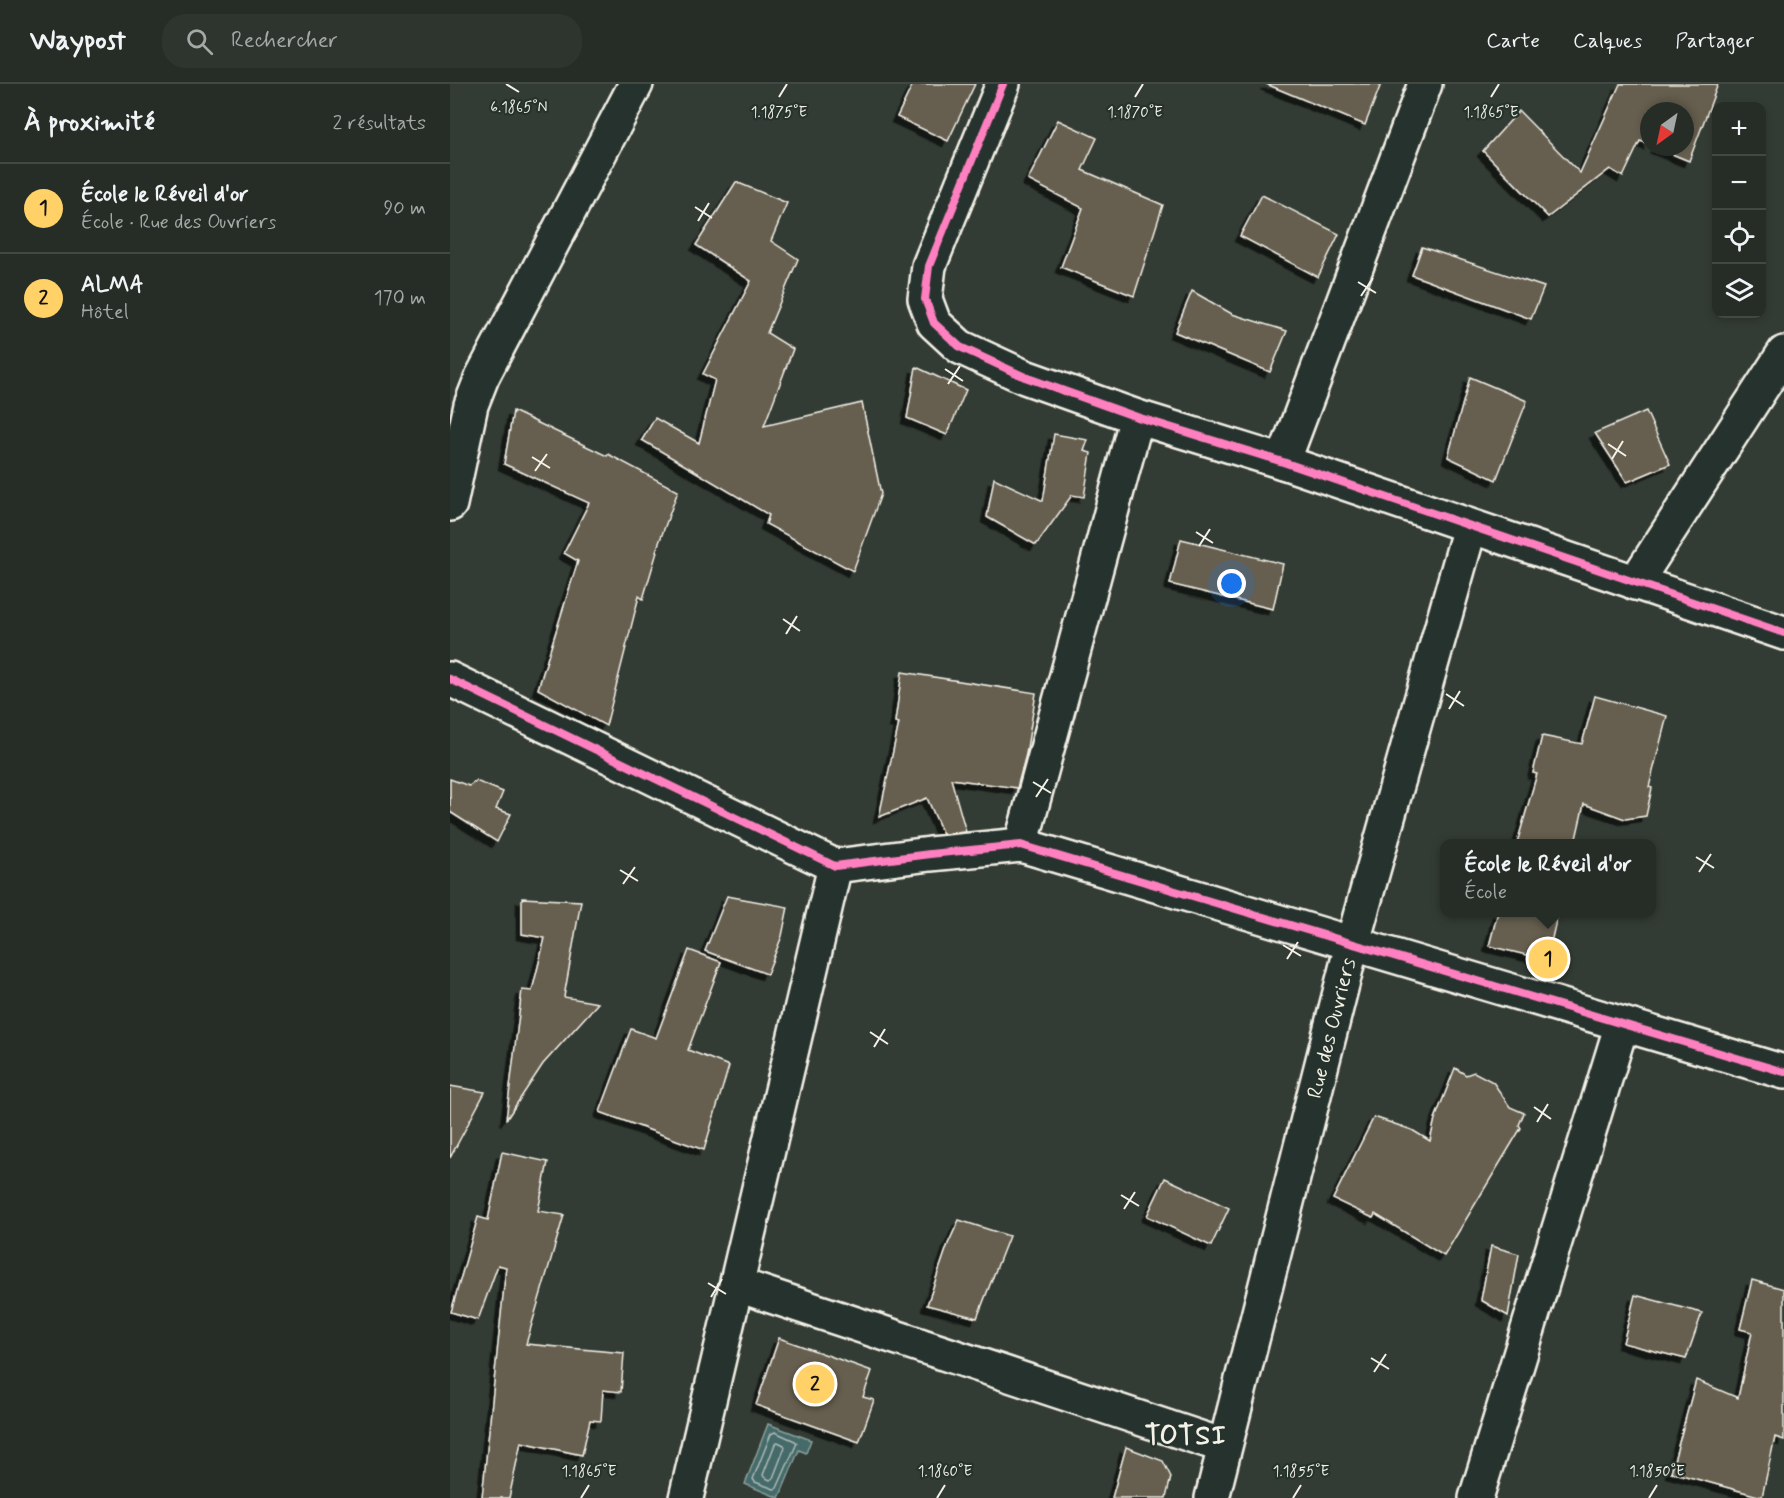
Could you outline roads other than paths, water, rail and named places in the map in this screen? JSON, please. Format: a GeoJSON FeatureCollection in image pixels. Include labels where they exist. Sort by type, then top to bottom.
{"type":"FeatureCollection","features":[{"type":"Feature","properties":{"kind":"street"},"geometry":{"type":"LineString","coordinates":[[450,504],[466,423],[482,376],[636,84]]}},
{"type":"Feature","properties":{"kind":"street"},"geometry":{"type":"LineString","coordinates":[[1003,84],[928,266],[925,298],[934,323],[960,347],[1025,377],[1137,417],[1283,462],[1784,633]]}},
{"type":"Feature","properties":{"kind":"street"},"geometry":{"type":"LineString","coordinates":[[1283,462],[1425,84]]}},
{"type":"Feature","properties":{"kind":"street"},"geometry":{"type":"LineString","coordinates":[[1635,583],[1784,353]]}},
{"type":"Feature","properties":{"kind":"street"},"geometry":{"type":"LineString","coordinates":[[1021,845],[1137,417]]}},
{"type":"Feature","properties":{"kind":"street","name":"Rue des Ouvriers"},"geometry":{"type":"LineString","coordinates":[[1212,1498],[1352,945],[1470,527]]}},
{"type":"Feature","properties":{"kind":"street"},"geometry":{"type":"LineString","coordinates":[[450,680],[836,867],[930,854],[1021,845],[1784,1072]]}},
{"type":"Feature","properties":{"kind":"street"},"geometry":{"type":"LineString","coordinates":[[686,1498],[836,867]]}},
{"type":"Feature","properties":{"kind":"street"},"geometry":{"type":"LineString","coordinates":[[1476,1498],[1622,1024]]}},
{"type":"Feature","properties":{"kind":"street"},"geometry":{"type":"LineString","coordinates":[[738,1285],[1224,1446]]}},
{"type":"Feature","properties":{"kind":"water"},"geometry":{"type":"Polygon","coordinates":[[[768,1424],[811,1440],[806,1453],[799,1450],[779,1498],[745,1484],[768,1424]]]}},
{"type":"Feature","properties":{"kind":"place","name":"École le Réveil d'or"},"geometry":{"type":"Point","coordinates":[1548,959]}},
{"type":"Feature","properties":{"kind":"place","name":"ALMA"},"geometry":{"type":"Point","coordinates":[815,1384]}},
{"type":"Feature","properties":{"kind":"district","name":"TOTSI"},"geometry":{"type":"Point","coordinates":[1186,1435]}}]}
